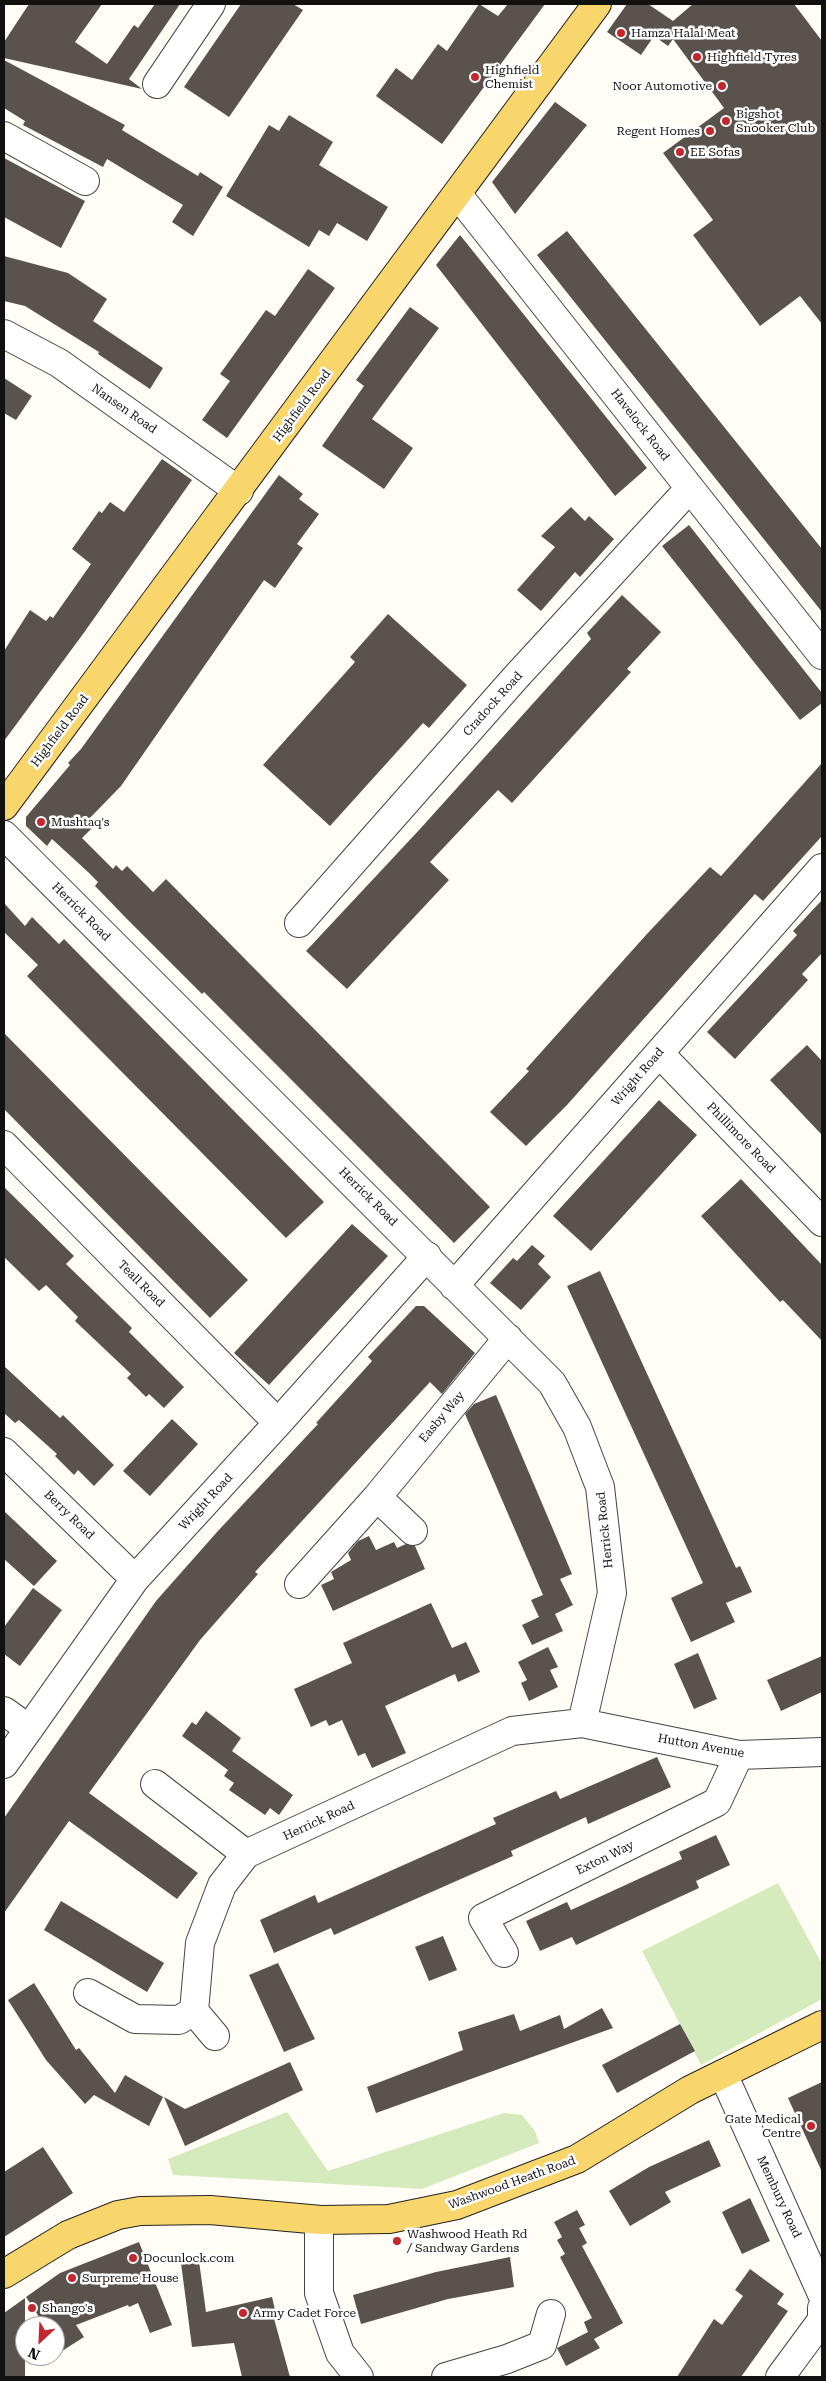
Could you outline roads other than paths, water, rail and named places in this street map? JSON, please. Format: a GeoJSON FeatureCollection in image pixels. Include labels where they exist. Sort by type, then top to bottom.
{"type":"FeatureCollection","features":[{"type":"Feature","properties":{"kind":"main road","name":"Highfield Road"},"geometry":{"type":"LineString","coordinates":[[4,806],[458,195],[597,4]]}},
{"type":"Feature","properties":{"kind":"main road","name":"Washwood Heath Road"},"geometry":{"type":"LineString","coordinates":[[4,2274],[68,2235],[118,2215],[140,2211],[210,2210],[321,2220],[389,2219],[457,2205],[577,2160],[690,2090],[822,2025]]}},
{"type":"Feature","properties":{"kind":"street"},"geometry":{"type":"LineString","coordinates":[[157,84],[212,4]]}},
{"type":"Feature","properties":{"kind":"street"},"geometry":{"type":"LineString","coordinates":[[4,136],[85,181]]}},
{"type":"Feature","properties":{"kind":"street","name":"Havelock Road"},"geometry":{"type":"LineString","coordinates":[[458,195],[822,655]]}},
{"type":"Feature","properties":{"kind":"street","name":"Nansen Road"},"geometry":{"type":"LineString","coordinates":[[4,334],[59,363],[239,490]]}},
{"type":"Feature","properties":{"kind":"street","name":"Cradock Road"},"geometry":{"type":"LineString","coordinates":[[299,923],[516,677],[690,488]]}},
{"type":"Feature","properties":{"kind":"street","name":"Herrick Road"},"geometry":{"type":"LineString","coordinates":[[4,835],[552,1383],[576,1427],[600,1487],[612,1593],[582,1723],[512,1731],[246,1854],[222,1885],[200,1943],[194,2011]]}},
{"type":"Feature","properties":{"kind":"street","name":"Wright Road"},"geometry":{"type":"LineString","coordinates":[[454,1286],[822,868]]}},
{"type":"Feature","properties":{"kind":"street","name":"Phillimore Road"},"geometry":{"type":"LineString","coordinates":[[659,1053],[822,1222]]}},
{"type":"Feature","properties":{"kind":"street","name":"Teall Road"},"geometry":{"type":"LineString","coordinates":[[4,1145],[278,1423]]}},
{"type":"Feature","properties":{"kind":"street","name":"Wright Road"},"geometry":{"type":"LineString","coordinates":[[4,1764],[135,1579],[427,1256]]}},
{"type":"Feature","properties":{"kind":"street","name":"Easby Way"},"geometry":{"type":"LineString","coordinates":[[299,1584],[377,1497],[508,1338]]}},
{"type":"Feature","properties":{"kind":"street","name":"Berry Road"},"geometry":{"type":"LineString","coordinates":[[4,1452],[135,1579]]}},
{"type":"Feature","properties":{"kind":"street"},"geometry":{"type":"LineString","coordinates":[[377,1497],[413,1530]]}},
{"type":"Feature","properties":{"kind":"street"},"geometry":{"type":"LineString","coordinates":[[4,1711],[29,1729]]}},
{"type":"Feature","properties":{"kind":"street","name":"Hutton Avenue"},"geometry":{"type":"LineString","coordinates":[[582,1723],[739,1756],[822,1752]]}},
{"type":"Feature","properties":{"kind":"street","name":"Exton Way"},"geometry":{"type":"LineString","coordinates":[[504,1953],[483,1918],[717,1802],[739,1756]]}},
{"type":"Feature","properties":{"kind":"street"},"geometry":{"type":"LineString","coordinates":[[156,1784],[246,1854]]}},
{"type":"Feature","properties":{"kind":"street"},"geometry":{"type":"LineString","coordinates":[[88,1993],[135,2019],[179,2020],[194,2011],[215,2036]]}},
{"type":"Feature","properties":{"kind":"street","name":"Membury Road"},"geometry":{"type":"LineString","coordinates":[[723,2074],[822,2294]]}},
{"type":"Feature","properties":{"kind":"street"},"geometry":{"type":"LineString","coordinates":[[321,2220],[319,2233],[319,2292],[340,2352],[359,2377]]}},
{"type":"Feature","properties":{"kind":"street"},"geometry":{"type":"LineString","coordinates":[[780,2377],[822,2320],[822,2308]]}},
{"type":"Feature","properties":{"kind":"street"},"geometry":{"type":"LineString","coordinates":[[446,2377],[542,2345],[551,2314]]}},
{"type":"Feature","properties":{"kind":"place","name":"Hamza Halal Meat"},"geometry":{"type":"Point","coordinates":[621,33]}},
{"type":"Feature","properties":{"kind":"place","name":"Highfield Tyres"},"geometry":{"type":"Point","coordinates":[697,57]}},
{"type":"Feature","properties":{"kind":"place","name":"Highfield Chemist"},"geometry":{"type":"Point","coordinates":[475,77]}},
{"type":"Feature","properties":{"kind":"place","name":"Noor Automotive"},"geometry":{"type":"Point","coordinates":[722,86]}},
{"type":"Feature","properties":{"kind":"place","name":"Bigshot Snooker Club"},"geometry":{"type":"Point","coordinates":[726,121]}},
{"type":"Feature","properties":{"kind":"place","name":"Regent Homes"},"geometry":{"type":"Point","coordinates":[710,131]}},
{"type":"Feature","properties":{"kind":"place","name":"EE Sofas"},"geometry":{"type":"Point","coordinates":[680,152]}},
{"type":"Feature","properties":{"kind":"place","name":"Mushtaq's"},"geometry":{"type":"Point","coordinates":[41,822]}},
{"type":"Feature","properties":{"kind":"place","name":"Gate Medical Centre"},"geometry":{"type":"Point","coordinates":[811,2126]}},
{"type":"Feature","properties":{"kind":"place","name":"Washwood Heath Rd / Sandway Gardens"},"geometry":{"type":"Point","coordinates":[397,2241]}},
{"type":"Feature","properties":{"kind":"place","name":"Docunlock.com"},"geometry":{"type":"Point","coordinates":[133,2258]}},
{"type":"Feature","properties":{"kind":"place","name":"Surpreme House"},"geometry":{"type":"Point","coordinates":[72,2278]}},
{"type":"Feature","properties":{"kind":"place","name":"Shango's"},"geometry":{"type":"Point","coordinates":[32,2308]}},
{"type":"Feature","properties":{"kind":"place","name":"Army Cadet Force"},"geometry":{"type":"Point","coordinates":[243,2313]}}]}
